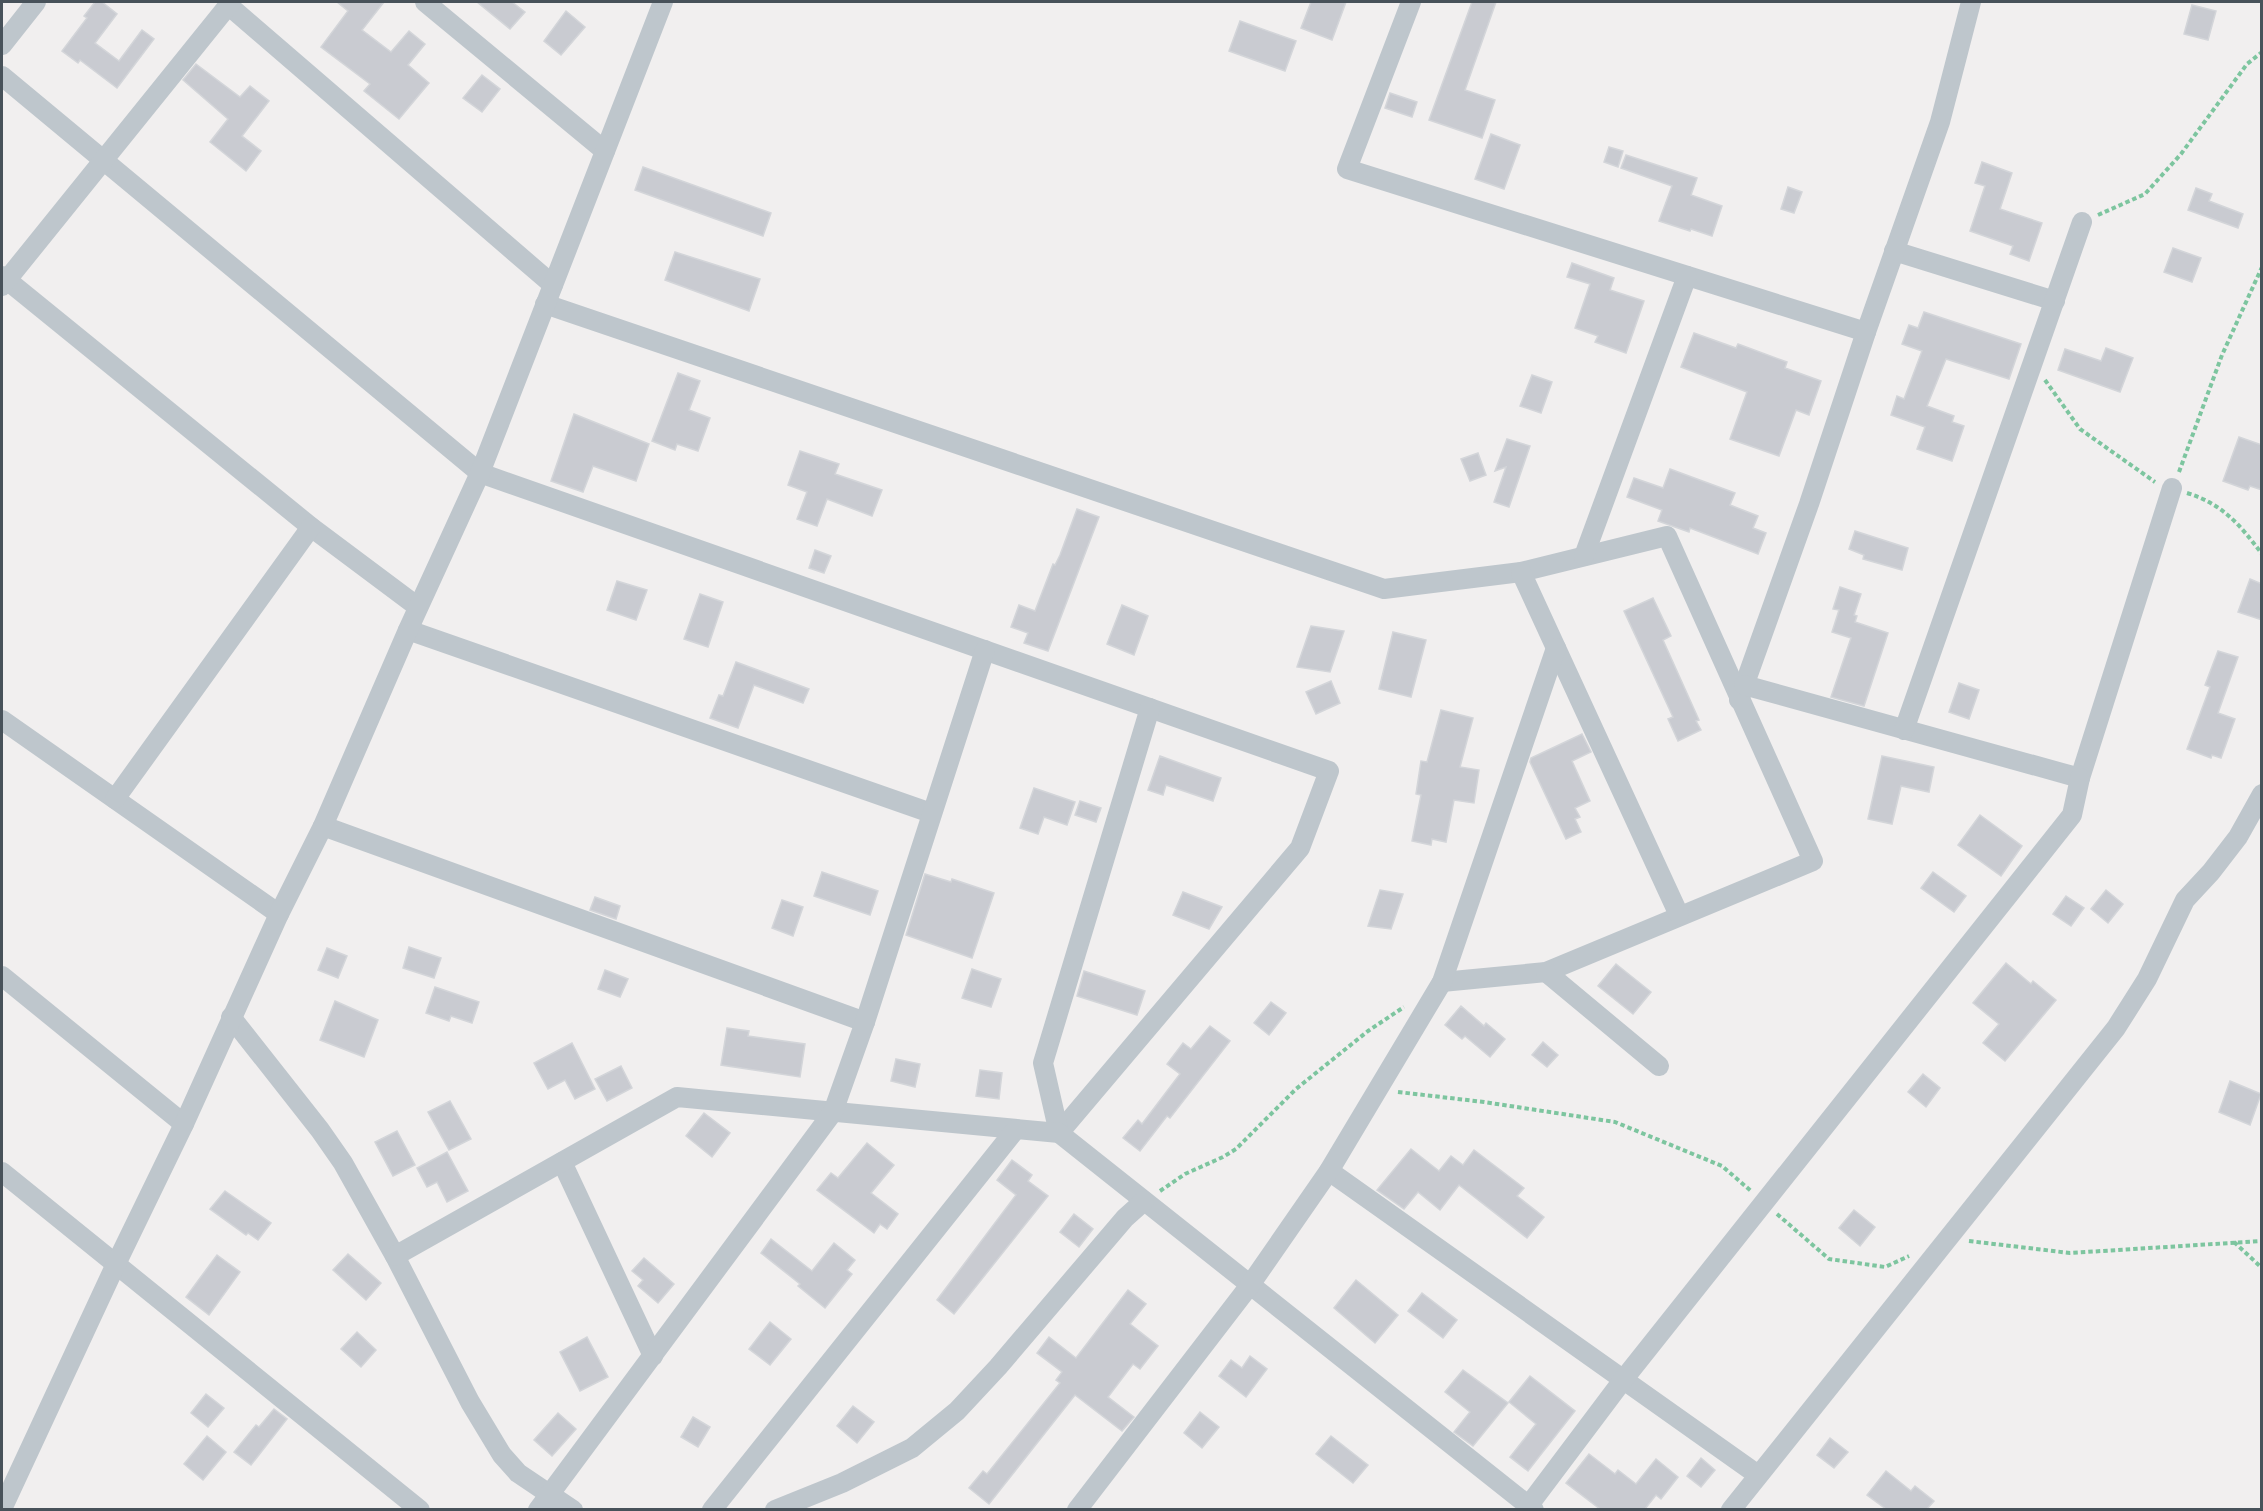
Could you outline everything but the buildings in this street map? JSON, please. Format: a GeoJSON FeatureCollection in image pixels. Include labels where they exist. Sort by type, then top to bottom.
{"type":"FeatureCollection","features":[{"type":"Feature","properties":{"kind":"street"},"geometry":{"type":"LineString","coordinates":[[2,45],[36,2]]}},
{"type":"Feature","properties":{"kind":"street"},"geometry":{"type":"LineString","coordinates":[[2,1509],[184,1124],[279,914],[323,826],[418,607],[480,473],[663,2]]}},
{"type":"Feature","properties":{"kind":"street"},"geometry":{"type":"LineString","coordinates":[[1411,2],[1347,169],[1866,332]]}},
{"type":"Feature","properties":{"kind":"street"},"geometry":{"type":"LineString","coordinates":[[1742,693],[1940,122],[1971,2]]}},
{"type":"Feature","properties":{"kind":"street"},"geometry":{"type":"LineString","coordinates":[[418,607],[311,527],[3,281],[230,3],[553,285]]}},
{"type":"Feature","properties":{"kind":"street"},"geometry":{"type":"LineString","coordinates":[[430,3],[605,151]]}},
{"type":"Feature","properties":{"kind":"street"},"geometry":{"type":"LineString","coordinates":[[2,76],[480,473],[1329,771],[1300,849],[1059,1133]]}},
{"type":"Feature","properties":{"kind":"street"},"geometry":{"type":"LineString","coordinates":[[1904,729],[2082,222]]}},
{"type":"Feature","properties":{"kind":"street"},"geometry":{"type":"LineString","coordinates":[[1894,251],[2055,301]]}},
{"type":"Feature","properties":{"kind":"street"},"geometry":{"type":"LineString","coordinates":[[1584,556],[1688,276]]}},
{"type":"Feature","properties":{"kind":"street"},"geometry":{"type":"LineString","coordinates":[[545,304],[1384,589],[1521,572],[1667,536],[1742,693],[1813,861],[1546,972],[1442,982]]}},
{"type":"Feature","properties":{"kind":"street"},"geometry":{"type":"LineString","coordinates":[[395,1256],[677,1097],[1059,1133],[1532,1507],[1623,1380],[2072,815],[2080,778],[2172,488]]}},
{"type":"Feature","properties":{"kind":"street"},"geometry":{"type":"LineString","coordinates":[[115,799],[311,527]]}},
{"type":"Feature","properties":{"kind":"street"},"geometry":{"type":"LineString","coordinates":[[1521,572],[1679,915]]}},
{"type":"Feature","properties":{"kind":"street"},"geometry":{"type":"LineString","coordinates":[[408,630],[931,813]]}},
{"type":"Feature","properties":{"kind":"street"},"geometry":{"type":"LineString","coordinates":[[1077,1509],[1250,1285],[1329,1171],[1442,982],[1556,648]]}},
{"type":"Feature","properties":{"kind":"street"},"geometry":{"type":"LineString","coordinates":[[544,1503],[833,1112],[985,650]]}},
{"type":"Feature","properties":{"kind":"street"},"geometry":{"type":"LineString","coordinates":[[1742,693],[1904,729],[2080,778]]}},
{"type":"Feature","properties":{"kind":"street"},"geometry":{"type":"LineString","coordinates":[[1059,1133],[1043,1063],[1150,708]]}},
{"type":"Feature","properties":{"kind":"street"},"geometry":{"type":"LineString","coordinates":[[2,720],[279,914]]}},
{"type":"Feature","properties":{"kind":"street"},"geometry":{"type":"LineString","coordinates":[[1731,1509],[2116,1028],[2147,979],[2185,900],[2211,872],[2238,837],[2262,794]]}},
{"type":"Feature","properties":{"kind":"street"},"geometry":{"type":"LineString","coordinates":[[323,826],[864,1022]]}},
{"type":"Feature","properties":{"kind":"street"},"geometry":{"type":"LineString","coordinates":[[1546,972],[1659,1066]]}},
{"type":"Feature","properties":{"kind":"street"},"geometry":{"type":"LineString","coordinates":[[2,976],[184,1124]]}},
{"type":"Feature","properties":{"kind":"street"},"geometry":{"type":"LineString","coordinates":[[231,1017],[344,1163],[470,1402],[502,1455],[544,1503],[573,1509]]}},
{"type":"Feature","properties":{"kind":"street"},"geometry":{"type":"LineString","coordinates":[[712,1509],[1016,1129]]}},
{"type":"Feature","properties":{"kind":"street"},"geometry":{"type":"LineString","coordinates":[[562,1162],[653,1356]]}},
{"type":"Feature","properties":{"kind":"street"},"geometry":{"type":"LineString","coordinates":[[1329,1171],[1758,1475]]}},
{"type":"Feature","properties":{"kind":"street"},"geometry":{"type":"LineString","coordinates":[[2,1172],[420,1509]]}},
{"type":"Feature","properties":{"kind":"street"},"geometry":{"type":"LineString","coordinates":[[775,1509],[842,1483],[912,1448],[957,1411],[1125,1218],[1144,1201]]}},
{"type":"Feature","properties":{"kind":"path"},"geometry":{"type":"LineString","coordinates":[[2082,222],[2145,194],[2181,154],[2247,64],[2262,52]]}},
{"type":"Feature","properties":{"kind":"path"},"geometry":{"type":"LineString","coordinates":[[2172,488],[2222,355],[2262,267]]}},
{"type":"Feature","properties":{"kind":"path"},"geometry":{"type":"LineString","coordinates":[[2033,363],[2080,429],[2158,484],[2207,499],[2241,526],[2262,554]]}},
{"type":"Feature","properties":{"kind":"path"},"geometry":{"type":"LineString","coordinates":[[1144,1201],[1185,1174],[1236,1149],[1296,1089],[1368,1031],[1405,1006]]}},
{"type":"Feature","properties":{"kind":"path"},"geometry":{"type":"LineString","coordinates":[[1377,1090],[1485,1102],[1615,1122],[1722,1166],[1830,1259],[1885,1267],[1917,1252]]}},
{"type":"Feature","properties":{"kind":"path"},"geometry":{"type":"LineString","coordinates":[[1948,1238],[2070,1252],[2262,1241]]}},
{"type":"Feature","properties":{"kind":"path"},"geometry":{"type":"LineString","coordinates":[[2234,1241],[2262,1268]]}}]}
